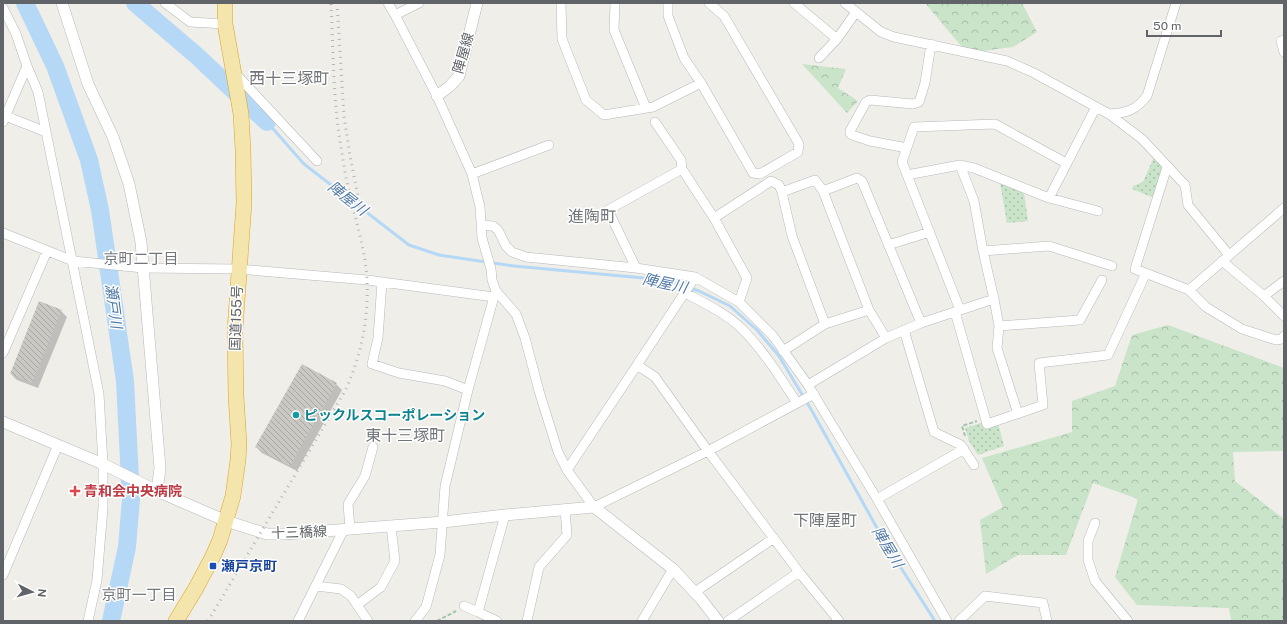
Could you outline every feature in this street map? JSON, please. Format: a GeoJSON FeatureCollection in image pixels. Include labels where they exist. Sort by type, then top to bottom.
{"type":"FeatureCollection","features":[{"type":"Feature","properties":{"kind":"highway","name":"国道155号"},"geometry":{"type":"LineString","coordinates":[[176,621],[196,588],[220,540],[232,496],[238,460],[239,444],[234,330],[244,203],[244,150],[241,114],[225,24],[224,3]]}},
{"type":"Feature","properties":{"kind":"street"},"geometry":{"type":"LineString","coordinates":[[62,3],[88,84],[113,137],[129,184],[141,242],[160,468],[153,489]]}},
{"type":"Feature","properties":{"kind":"street"},"geometry":{"type":"LineString","coordinates":[[165,3],[190,22],[225,24]]}},
{"type":"Feature","properties":{"kind":"street"},"geometry":{"type":"LineString","coordinates":[[388,3],[437,96],[472,174],[480,207],[482,238],[491,269],[495,294],[468,390],[445,486],[440,555],[426,606],[415,621]]}},
{"type":"Feature","properties":{"kind":"street"},"geometry":{"type":"LineString","coordinates":[[395,15],[419,3]]}},
{"type":"Feature","properties":{"kind":"street","name":"陣屋線"},"geometry":{"type":"LineString","coordinates":[[437,96],[450,86],[459,76],[477,3]]}},
{"type":"Feature","properties":{"kind":"street"},"geometry":{"type":"LineString","coordinates":[[561,3],[562,39],[586,100],[604,115],[653,107],[700,83]]}},
{"type":"Feature","properties":{"kind":"street"},"geometry":{"type":"LineString","coordinates":[[615,3],[614,30],[646,108]]}},
{"type":"Feature","properties":{"kind":"street"},"geometry":{"type":"LineString","coordinates":[[668,3],[668,16],[684,58],[753,173],[760,174],[798,152],[799,144],[724,16],[708,3]]}},
{"type":"Feature","properties":{"kind":"street"},"geometry":{"type":"LineString","coordinates":[[794,3],[836,39]]}},
{"type":"Feature","properties":{"kind":"street"},"geometry":{"type":"LineString","coordinates":[[845,3],[881,32],[894,37],[1007,61],[1034,73],[1109,114],[1142,139],[1167,167],[1186,185],[1188,205],[1225,258],[1284,316]]}},
{"type":"Feature","properties":{"kind":"street"},"geometry":{"type":"LineString","coordinates":[[1109,114],[1125,113],[1141,103],[1147,96],[1176,3]]}},
{"type":"Feature","properties":{"kind":"street"},"geometry":{"type":"LineString","coordinates":[[3,8],[16,34],[38,92],[77,262],[99,394],[108,466],[97,580],[88,621]]}},
{"type":"Feature","properties":{"kind":"street"},"geometry":{"type":"LineString","coordinates":[[819,58],[836,39],[856,12]]}},
{"type":"Feature","properties":{"kind":"street"},"geometry":{"type":"LineString","coordinates":[[1284,40],[1281,41],[1284,52]]}},
{"type":"Feature","properties":{"kind":"street"},"geometry":{"type":"LineString","coordinates":[[907,148],[870,141],[852,135],[850,131],[866,102],[870,100],[913,104],[919,102],[925,83],[931,44]]}},
{"type":"Feature","properties":{"kind":"street"},"geometry":{"type":"LineString","coordinates":[[27,66],[4,118],[46,132]]}},
{"type":"Feature","properties":{"kind":"street"},"geometry":{"type":"LineString","coordinates":[[233,74],[317,160]]}},
{"type":"Feature","properties":{"kind":"street"},"geometry":{"type":"LineString","coordinates":[[1049,198],[1096,107]]}},
{"type":"Feature","properties":{"kind":"street"},"geometry":{"type":"LineString","coordinates":[[654,122],[681,160],[682,169],[714,218],[747,278],[739,302]]}},
{"type":"Feature","properties":{"kind":"street"},"geometry":{"type":"LineString","coordinates":[[1066,163],[996,124],[914,127],[902,162],[930,232],[957,311],[987,424],[1043,405],[1039,363],[1108,355],[1146,273]]}},
{"type":"Feature","properties":{"kind":"street"},"geometry":{"type":"LineString","coordinates":[[472,174],[549,145]]}},
{"type":"Feature","properties":{"kind":"street"},"geometry":{"type":"LineString","coordinates":[[907,175],[960,165],[974,168],[1049,198],[1098,211]]}},
{"type":"Feature","properties":{"kind":"street"},"geometry":{"type":"LineString","coordinates":[[960,165],[974,201],[994,299],[999,326],[997,348],[1018,414]]}},
{"type":"Feature","properties":{"kind":"street"},"geometry":{"type":"LineString","coordinates":[[1167,167],[1135,269],[1189,290],[1206,307],[1242,329],[1276,340],[1282,339],[1284,336]]}},
{"type":"Feature","properties":{"kind":"street"},"geometry":{"type":"LineString","coordinates":[[636,268],[608,210],[682,169]]}},
{"type":"Feature","properties":{"kind":"street"},"geometry":{"type":"LineString","coordinates":[[823,191],[857,178],[862,181],[921,323]]}},
{"type":"Feature","properties":{"kind":"street"},"geometry":{"type":"LineString","coordinates":[[782,192],[815,180],[823,191],[869,310],[886,338]]}},
{"type":"Feature","properties":{"kind":"street"},"geometry":{"type":"LineString","coordinates":[[714,218],[771,181],[779,185],[792,236],[825,324]]}},
{"type":"Feature","properties":{"kind":"street"},"geometry":{"type":"LineString","coordinates":[[1189,290],[1284,208]]}},
{"type":"Feature","properties":{"kind":"street"},"geometry":{"type":"LineString","coordinates":[[481,225],[493,226],[498,230],[506,246],[512,252],[526,257],[636,268],[693,278],[739,302],[773,336],[808,385],[811,395],[877,499],[948,621]]}},
{"type":"Feature","properties":{"kind":"street"},"geometry":{"type":"LineString","coordinates":[[888,245],[930,232]]}},
{"type":"Feature","properties":{"kind":"street"},"geometry":{"type":"LineString","coordinates":[[3,233],[77,262],[143,268],[238,269],[495,294],[516,314],[526,338],[539,391],[558,452],[567,470],[594,507],[673,569],[695,592],[718,621]]}},
{"type":"Feature","properties":{"kind":"street"},"geometry":{"type":"LineString","coordinates":[[983,251],[1049,246],[1112,266]]}},
{"type":"Feature","properties":{"kind":"street"},"geometry":{"type":"LineString","coordinates":[[3,353],[47,251]]}},
{"type":"Feature","properties":{"kind":"street"},"geometry":{"type":"LineString","coordinates":[[567,470],[638,365],[693,278]]}},
{"type":"Feature","properties":{"kind":"street"},"geometry":{"type":"LineString","coordinates":[[999,326],[1080,320],[1102,280]]}},
{"type":"Feature","properties":{"kind":"street"},"geometry":{"type":"LineString","coordinates":[[1264,296],[1284,281]]}},
{"type":"Feature","properties":{"kind":"street"},"geometry":{"type":"LineString","coordinates":[[382,282],[378,338],[372,364],[399,373],[445,381],[468,390]]}},
{"type":"Feature","properties":{"kind":"street"},"geometry":{"type":"LineString","coordinates":[[685,292],[714,308],[741,328],[769,360],[798,402]]}},
{"type":"Feature","properties":{"kind":"street"},"geometry":{"type":"LineString","coordinates":[[808,385],[886,338],[921,323],[994,299]]}},
{"type":"Feature","properties":{"kind":"street"},"geometry":{"type":"LineString","coordinates":[[783,351],[825,324],[869,310]]}},
{"type":"Feature","properties":{"kind":"street"},"geometry":{"type":"LineString","coordinates":[[904,330],[934,432],[961,445],[974,465]]}},
{"type":"Feature","properties":{"kind":"street"},"geometry":{"type":"LineString","coordinates":[[638,365],[655,377],[708,451],[799,572],[839,621]]}},
{"type":"Feature","properties":{"kind":"street"},"geometry":{"type":"LineString","coordinates":[[594,507],[708,451],[811,395]]}},
{"type":"Feature","properties":{"kind":"street","name":"十三橋線"},"geometry":{"type":"LineString","coordinates":[[3,422],[108,466],[153,489],[226,521],[267,534],[285,534],[443,522],[594,507]]}},
{"type":"Feature","properties":{"kind":"street"},"geometry":{"type":"LineString","coordinates":[[3,576],[58,445]]}},
{"type":"Feature","properties":{"kind":"street"},"geometry":{"type":"LineString","coordinates":[[298,621],[347,529],[348,504],[365,476],[373,447]]}},
{"type":"Feature","properties":{"kind":"street"},"geometry":{"type":"LineString","coordinates":[[877,499],[964,449]]}},
{"type":"Feature","properties":{"kind":"street"},"geometry":{"type":"LineString","coordinates":[[527,621],[539,567],[567,535],[565,510]]}},
{"type":"Feature","properties":{"kind":"street"},"geometry":{"type":"LineString","coordinates":[[478,612],[505,515]]}},
{"type":"Feature","properties":{"kind":"street"},"geometry":{"type":"LineString","coordinates":[[1095,523],[1088,541],[1088,560],[1095,581],[1128,621]]}},
{"type":"Feature","properties":{"kind":"street"},"geometry":{"type":"LineString","coordinates":[[357,605],[381,587],[395,562],[391,526]]}},
{"type":"Feature","properties":{"kind":"street"},"geometry":{"type":"LineString","coordinates":[[695,592],[774,538]]}},
{"type":"Feature","properties":{"kind":"street"},"geometry":{"type":"LineString","coordinates":[[642,621],[673,569]]}},
{"type":"Feature","properties":{"kind":"street"},"geometry":{"type":"LineString","coordinates":[[728,621],[799,572]]}},
{"type":"Feature","properties":{"kind":"street"},"geometry":{"type":"LineString","coordinates":[[316,586],[341,589],[351,596],[368,621]]}},
{"type":"Feature","properties":{"kind":"street"},"geometry":{"type":"LineString","coordinates":[[959,621],[985,596],[1042,603],[1047,621]]}},
{"type":"Feature","properties":{"kind":"street"},"geometry":{"type":"LineString","coordinates":[[464,606],[497,621]]}},
{"type":"Feature","properties":{"kind":"path"},"geometry":{"type":"LineString","coordinates":[[966,439],[962,426],[985,419]]}},
{"type":"Feature","properties":{"kind":"path"},"geometry":{"type":"LineString","coordinates":[[437,621],[464,606]]}},
{"type":"Feature","properties":{"kind":"green space"},"geometry":{"type":"Polygon","coordinates":[[[925,3],[1022,3],[1037,32],[1013,47],[967,53],[925,3]]]}},
{"type":"Feature","properties":{"kind":"green space"},"geometry":{"type":"Polygon","coordinates":[[[802,64],[846,69],[838,88],[858,101],[847,113],[802,64]]]}},
{"type":"Feature","properties":{"kind":"green space"},"geometry":{"type":"Polygon","coordinates":[[[1154,157],[1165,168],[1154,198],[1132,189],[1133,186],[1143,182],[1154,157]]]}},
{"type":"Feature","properties":{"kind":"green space"},"geometry":{"type":"Polygon","coordinates":[[[1000,183],[1024,193],[1028,221],[1007,223],[1000,183]]]}},
{"type":"Feature","properties":{"kind":"green space"},"geometry":{"type":"Polygon","coordinates":[[[1168,325],[1284,368],[1284,451],[1233,452],[1235,481],[1284,519],[1284,621],[1231,621],[1229,608],[1137,605],[1115,577],[1138,499],[1093,483],[1066,555],[1018,555],[986,574],[980,520],[1003,507],[982,458],[1072,432],[1072,401],[1115,386],[1132,335],[1168,325]]]}},
{"type":"Feature","properties":{"kind":"green space"},"geometry":{"type":"Polygon","coordinates":[[[984,422],[998,423],[1004,446],[978,455],[969,441],[965,428],[984,422]]]}},
{"type":"Feature","properties":{"kind":"building"},"geometry":{"type":"Polygon","coordinates":[[[39,301],[62,310],[32,383],[10,374],[39,301]]]}},
{"type":"Feature","properties":{"kind":"building","name":"ピックルスコーポレーション"},"geometry":{"type":"Polygon","coordinates":[[[302,364],[337,383],[290,466],[255,447],[302,364]]]}},
{"type":"Feature","properties":{"kind":"waterway","name":"瀬戸川"},"geometry":{"type":"LineString","coordinates":[[25,3],[55,66],[89,160],[100,210],[125,381],[131,499],[127,547],[111,621]]}},
{"type":"Feature","properties":{"kind":"waterway","name":"陣屋川"},"geometry":{"type":"LineString","coordinates":[[135,3],[197,56],[267,122]]}},
{"type":"Feature","properties":{"kind":"waterway","name":"陣屋川"},"geometry":{"type":"LineString","coordinates":[[267,122],[304,164],[409,245],[439,255],[514,266],[665,280],[699,291],[730,306],[757,330],[779,356],[812,411],[887,546],[935,621]]}},
{"type":"Feature","properties":{"kind":"railway"},"geometry":{"type":"LineString","coordinates":[[208,621],[345,391],[351,378],[363,337],[367,308],[366,267],[348,187],[336,112],[331,3]]}},
{"type":"Feature","properties":{"kind":"railway"},"geometry":{"type":"LineString","coordinates":[[337,3],[344,116],[362,217]]}},
{"type":"Feature","properties":{"kind":"place","name":"ピックルスコーポレーション"},"geometry":{"type":"Point","coordinates":[296,415]}},
{"type":"Feature","properties":{"kind":"place","name":"青和会中央病院"},"geometry":{"type":"Point","coordinates":[75,491]}},
{"type":"Feature","properties":{"kind":"place","name":"瀬戸京町"},"geometry":{"type":"Point","coordinates":[213,566]}},
{"type":"Feature","properties":{"kind":"district","name":"西十三塚町"},"geometry":{"type":"Point","coordinates":[289,78]}},
{"type":"Feature","properties":{"kind":"district","name":"進陶町"},"geometry":{"type":"Point","coordinates":[592,216]}},
{"type":"Feature","properties":{"kind":"district","name":"京町二丁目"},"geometry":{"type":"Point","coordinates":[141,258]}},
{"type":"Feature","properties":{"kind":"district","name":"東十三塚町"},"geometry":{"type":"Point","coordinates":[405,435]}},
{"type":"Feature","properties":{"kind":"district","name":"下陣屋町"},"geometry":{"type":"Point","coordinates":[825,520]}},
{"type":"Feature","properties":{"kind":"district","name":"京町一丁目"},"geometry":{"type":"Point","coordinates":[139,594]}}]}
